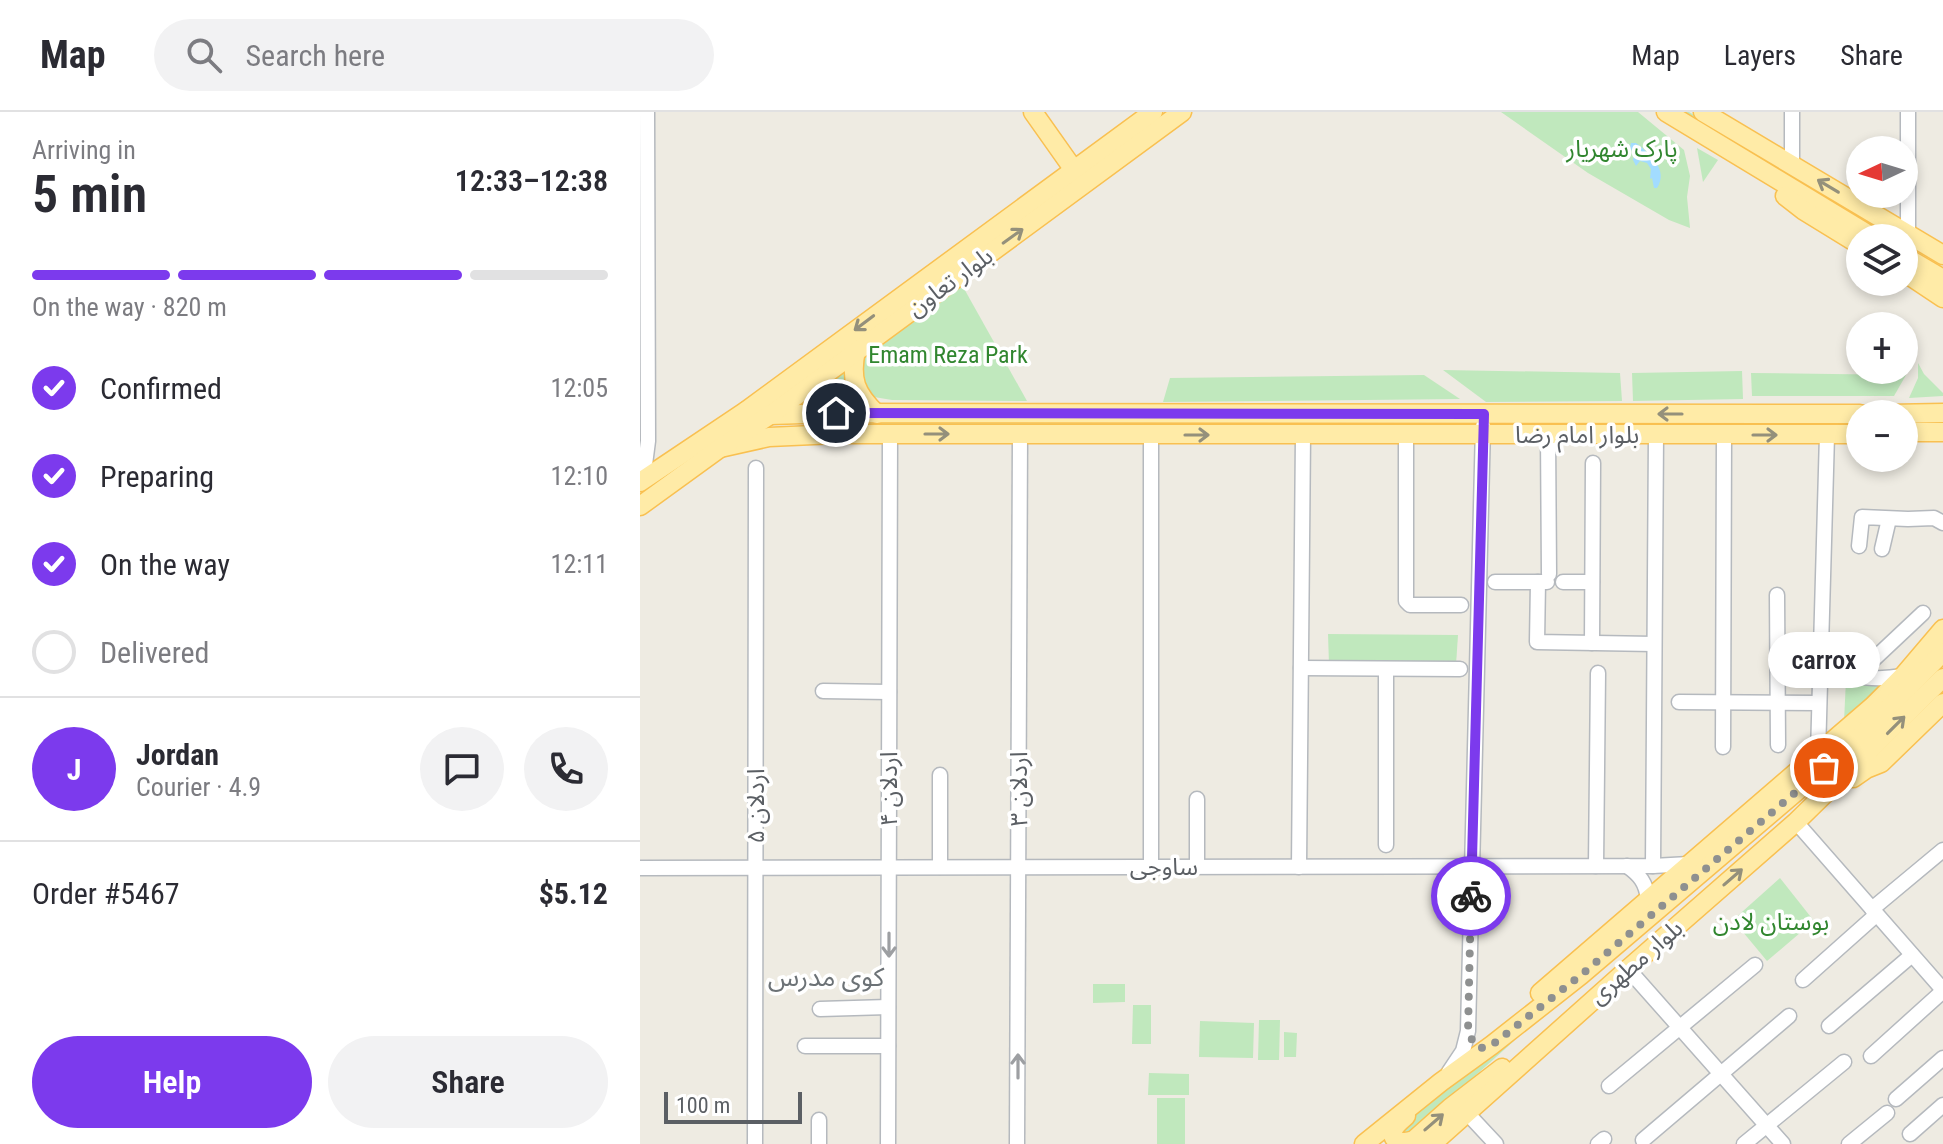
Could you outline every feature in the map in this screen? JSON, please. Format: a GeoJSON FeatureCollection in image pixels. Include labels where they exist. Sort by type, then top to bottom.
{"type":"FeatureCollection","features":[{"type":"Feature","properties":{"kind":"main road"},"geometry":{"type":"LineString","coordinates":[[1033,112],[1074,170]]}},
{"type":"Feature","properties":{"kind":"main road","name":"بلوار تعاون"},"geometry":{"type":"LineString","coordinates":[[640,506],[856,350],[918,295],[1074,170],[1153,112]]}},
{"type":"Feature","properties":{"kind":"main road","name":"بلوار تعاون"},"geometry":{"type":"LineString","coordinates":[[642,481],[1182,112]]}},
{"type":"Feature","properties":{"kind":"main road"},"geometry":{"type":"LineString","coordinates":[[1666,112],[1851,224]]}},
{"type":"Feature","properties":{"kind":"main road"},"geometry":{"type":"LineString","coordinates":[[1712,115],[1893,224]]}},
{"type":"Feature","properties":{"kind":"main road"},"geometry":{"type":"LineString","coordinates":[[1731,152],[1803,210],[1846,236]]}},
{"type":"Feature","properties":{"kind":"main road"},"geometry":{"type":"LineString","coordinates":[[1918,239],[1943,255]]}},
{"type":"Feature","properties":{"kind":"main road"},"geometry":{"type":"LineString","coordinates":[[1918,264],[1943,279]]}},
{"type":"Feature","properties":{"kind":"main road"},"geometry":{"type":"LineString","coordinates":[[1918,281],[1943,298]]}},
{"type":"Feature","properties":{"kind":"main road"},"geometry":{"type":"LineString","coordinates":[[856,350],[853,367],[855,385],[863,401],[877,414]]}},
{"type":"Feature","properties":{"kind":"main road","name":"بلوار امام رضا"},"geometry":{"type":"LineString","coordinates":[[746,411],[770,415],[1846,414]]}},
{"type":"Feature","properties":{"kind":"main road"},"geometry":{"type":"LineString","coordinates":[[836,413],[831,421],[836,434]]}},
{"type":"Feature","properties":{"kind":"main road"},"geometry":{"type":"LineString","coordinates":[[1918,413],[1943,413]]}},
{"type":"Feature","properties":{"kind":"main road"},"geometry":{"type":"LineString","coordinates":[[1918,432],[1943,432]]}},
{"type":"Feature","properties":{"kind":"main road","name":"بلوار امام رضا"},"geometry":{"type":"LineString","coordinates":[[720,448],[769,437],[836,434],[1846,434]]}},
{"type":"Feature","properties":{"kind":"main road"},"geometry":{"type":"LineString","coordinates":[[1511,1030],[1548,986],[1873,706],[1943,629]]}},
{"type":"Feature","properties":{"kind":"main road","name":"بلوار مطهری"},"geometry":{"type":"LineString","coordinates":[[1364,1144],[1581,975],[1866,731],[1943,652]]}},
{"type":"Feature","properties":{"kind":"main road","name":"بلوار مطهری"},"geometry":{"type":"LineString","coordinates":[[1432,1144],[1796,822],[1943,678]]}},
{"type":"Feature","properties":{"kind":"main road"},"geometry":{"type":"LineString","coordinates":[[1820,799],[1866,769],[1881,763],[1943,703]]}},
{"type":"Feature","properties":{"kind":"main road"},"geometry":{"type":"LineString","coordinates":[[1434,1088],[1395,1126],[1393,1132],[1399,1142],[1414,1140],[1475,1088],[1569,1021]]}},
{"type":"Feature","properties":{"kind":"street"},"geometry":{"type":"LineString","coordinates":[[642,481],[643,158],[647,112]]}},
{"type":"Feature","properties":{"kind":"street"},"geometry":{"type":"LineString","coordinates":[[1792,112],[1792,165]]}},
{"type":"Feature","properties":{"kind":"street"},"geometry":{"type":"LineString","coordinates":[[1908,112],[1908,224]]}},
{"type":"Feature","properties":{"kind":"street"},"geometry":{"type":"LineString","coordinates":[[1434,1088],[1463,1051],[1468,1031],[1484,414]]}},
{"type":"Feature","properties":{"kind":"street","name":"اردلان ۴"},"geometry":{"type":"LineString","coordinates":[[888,1144],[890,434]]}},
{"type":"Feature","properties":{"kind":"street","name":"اردلان ۳"},"geometry":{"type":"LineString","coordinates":[[1017,1144],[1020,434]]}},
{"type":"Feature","properties":{"kind":"street"},"geometry":{"type":"LineString","coordinates":[[1151,434],[1151,867]]}},
{"type":"Feature","properties":{"kind":"street"},"geometry":{"type":"LineString","coordinates":[[1299,867],[1303,435]]}},
{"type":"Feature","properties":{"kind":"street"},"geometry":{"type":"LineString","coordinates":[[1406,435],[1407,604],[1461,605]]}},
{"type":"Feature","properties":{"kind":"street"},"geometry":{"type":"LineString","coordinates":[[1548,435],[1550,580],[1537,642],[1654,644]]}},
{"type":"Feature","properties":{"kind":"street"},"geometry":{"type":"LineString","coordinates":[[1653,866],[1656,435]]}},
{"type":"Feature","properties":{"kind":"street"},"geometry":{"type":"LineString","coordinates":[[1723,747],[1724,435]]}},
{"type":"Feature","properties":{"kind":"street"},"geometry":{"type":"LineString","coordinates":[[1818,754],[1827,435]]}},
{"type":"Feature","properties":{"kind":"street"},"geometry":{"type":"LineString","coordinates":[[644,444],[666,454],[683,453]]}},
{"type":"Feature","properties":{"kind":"street"},"geometry":{"type":"LineString","coordinates":[[1592,643],[1593,463]]}},
{"type":"Feature","properties":{"kind":"street","name":"اردلان ۵"},"geometry":{"type":"LineString","coordinates":[[755,1144],[756,468]]}},
{"type":"Feature","properties":{"kind":"street"},"geometry":{"type":"LineString","coordinates":[[1859,546],[1862,517],[1934,518],[1943,523]]}},
{"type":"Feature","properties":{"kind":"street"},"geometry":{"type":"LineString","coordinates":[[1882,549],[1889,519]]}},
{"type":"Feature","properties":{"kind":"street"},"geometry":{"type":"LineString","coordinates":[[1495,582],[1592,582]]}},
{"type":"Feature","properties":{"kind":"street"},"geometry":{"type":"LineString","coordinates":[[1777,595],[1778,745]]}},
{"type":"Feature","properties":{"kind":"street"},"geometry":{"type":"LineString","coordinates":[[1857,675],[1923,613]]}},
{"type":"Feature","properties":{"kind":"street"},"geometry":{"type":"LineString","coordinates":[[1821,644],[1838,666],[1857,675],[1875,679],[1903,676]]}},
{"type":"Feature","properties":{"kind":"street"},"geometry":{"type":"LineString","coordinates":[[1301,668],[1460,669]]}},
{"type":"Feature","properties":{"kind":"street"},"geometry":{"type":"LineString","coordinates":[[1386,669],[1386,845]]}},
{"type":"Feature","properties":{"kind":"street"},"geometry":{"type":"LineString","coordinates":[[1596,866],[1598,673]]}},
{"type":"Feature","properties":{"kind":"street"},"geometry":{"type":"LineString","coordinates":[[823,691],[889,692]]}},
{"type":"Feature","properties":{"kind":"street"},"geometry":{"type":"LineString","coordinates":[[1679,702],[1819,703]]}},
{"type":"Feature","properties":{"kind":"street"},"geometry":{"type":"LineString","coordinates":[[940,775],[940,867]]}},
{"type":"Feature","properties":{"kind":"street"},"geometry":{"type":"LineString","coordinates":[[1197,799],[1197,867]]}},
{"type":"Feature","properties":{"kind":"street"},"geometry":{"type":"LineString","coordinates":[[1796,822],[1943,990],[1871,1056]]}},
{"type":"Feature","properties":{"kind":"street"},"geometry":{"type":"LineString","coordinates":[[1803,980],[1943,850]]}},
{"type":"Feature","properties":{"kind":"street","name":"ساوجی"},"geometry":{"type":"LineString","coordinates":[[640,868],[1689,864]]}},
{"type":"Feature","properties":{"kind":"street"},"geometry":{"type":"LineString","coordinates":[[1626,866],[1644,882],[1648,899]]}},
{"type":"Feature","properties":{"kind":"street"},"geometry":{"type":"LineString","coordinates":[[1829,1026],[1912,955]]}},
{"type":"Feature","properties":{"kind":"street"},"geometry":{"type":"LineString","coordinates":[[1609,1086],[1755,965]]}},
{"type":"Feature","properties":{"kind":"street"},"geometry":{"type":"LineString","coordinates":[[1628,969],[1783,1144]]}},
{"type":"Feature","properties":{"kind":"street"},"geometry":{"type":"LineString","coordinates":[[820,1009],[888,1007]]}},
{"type":"Feature","properties":{"kind":"street"},"geometry":{"type":"LineString","coordinates":[[1643,1140],[1789,1016]]}},
{"type":"Feature","properties":{"kind":"street"},"geometry":{"type":"LineString","coordinates":[[1468,1031],[1474,1044],[1481,1048],[1492,1045]]}},
{"type":"Feature","properties":{"kind":"street"},"geometry":{"type":"LineString","coordinates":[[805,1046],[888,1046]]}},
{"type":"Feature","properties":{"kind":"street"},"geometry":{"type":"LineString","coordinates":[[1896,1099],[1943,1058]]}},
{"type":"Feature","properties":{"kind":"street"},"geometry":{"type":"LineString","coordinates":[[1744,1144],[1844,1062]]}},
{"type":"Feature","properties":{"kind":"street"},"geometry":{"type":"LineString","coordinates":[[1910,1134],[1943,1105]]}},
{"type":"Feature","properties":{"kind":"street"},"geometry":{"type":"LineString","coordinates":[[1467,1113],[1496,1144]]}},
{"type":"Feature","properties":{"kind":"street"},"geometry":{"type":"LineString","coordinates":[[1849,1144],[1887,1113]]}},
{"type":"Feature","properties":{"kind":"street"},"geometry":{"type":"LineString","coordinates":[[819,1120],[819,1144]]}},
{"type":"Feature","properties":{"kind":"green space","name":"پارک شهریار"},"geometry":{"type":"Polygon","coordinates":[[[1501,112],[1638,112],[1684,150],[1690,176],[1687,197],[1690,228],[1669,220],[1588,173],[1501,112]]]}},
{"type":"Feature","properties":{"kind":"green space"},"geometry":{"type":"Polygon","coordinates":[[[1678,112],[1689,112],[1846,205],[1846,208],[1878,224],[1866,224],[1678,112]]]}},
{"type":"Feature","properties":{"kind":"green space"},"geometry":{"type":"Polygon","coordinates":[[[1697,148],[1718,160],[1703,182],[1697,148]]]}},
{"type":"Feature","properties":{"kind":"green space","name":"Emam Reza Park"},"geometry":{"type":"Polygon","coordinates":[[[962,285],[1027,401],[892,400],[874,397],[867,392],[861,366],[867,355],[962,285]]]}},
{"type":"Feature","properties":{"kind":"green space"},"geometry":{"type":"Polygon","coordinates":[[[1918,363],[1943,396],[1909,398],[1918,384],[1918,363]]]}},
{"type":"Feature","properties":{"kind":"green space"},"geometry":{"type":"Polygon","coordinates":[[[847,364],[860,406],[794,408],[847,364]]]}},
{"type":"Feature","properties":{"kind":"green space"},"geometry":{"type":"Polygon","coordinates":[[[1443,370],[1620,373],[1622,401],[1486,402],[1443,370]]]}},
{"type":"Feature","properties":{"kind":"green space"},"geometry":{"type":"Polygon","coordinates":[[[1742,371],[1743,399],[1633,401],[1632,373],[1742,371]]]}},
{"type":"Feature","properties":{"kind":"green space"},"geometry":{"type":"Polygon","coordinates":[[[1751,373],[1846,374],[1846,384],[1901,384],[1894,396],[1752,396],[1751,373]]]}},
{"type":"Feature","properties":{"kind":"green space"},"geometry":{"type":"Polygon","coordinates":[[[1424,375],[1460,399],[1163,402],[1170,378],[1424,375]]]}},
{"type":"Feature","properties":{"kind":"green space"},"geometry":{"type":"Polygon","coordinates":[[[1476,419],[1476,428],[838,427],[841,422],[1476,419]]]}},
{"type":"Feature","properties":{"kind":"green space"},"geometry":{"type":"Polygon","coordinates":[[[1490,420],[1821,420],[1821,429],[1489,429],[1490,420]]]}},
{"type":"Feature","properties":{"kind":"green space"},"geometry":{"type":"Polygon","coordinates":[[[1328,634],[1458,635],[1456,665],[1329,664],[1328,634]]]}},
{"type":"Feature","properties":{"kind":"green space"},"geometry":{"type":"Polygon","coordinates":[[[1846,679],[1883,687],[1844,722],[1846,679]]]}},
{"type":"Feature","properties":{"kind":"green space","name":"بوستان لادن"},"geometry":{"type":"Polygon","coordinates":[[[1780,878],[1814,921],[1767,961],[1733,920],[1780,878]]]}},
{"type":"Feature","properties":{"kind":"green space"},"geometry":{"type":"Polygon","coordinates":[[[1093,984],[1125,984],[1125,1002],[1093,1003],[1093,984]]]}},
{"type":"Feature","properties":{"kind":"green space"},"geometry":{"type":"Polygon","coordinates":[[[1133,1005],[1151,1005],[1151,1044],[1132,1044],[1133,1005]]]}},
{"type":"Feature","properties":{"kind":"green space"},"geometry":{"type":"Polygon","coordinates":[[[1259,1020],[1280,1020],[1279,1060],[1258,1060],[1259,1020]]]}},
{"type":"Feature","properties":{"kind":"green space"},"geometry":{"type":"Polygon","coordinates":[[[1200,1021],[1254,1023],[1253,1058],[1199,1057],[1200,1021]]]}},
{"type":"Feature","properties":{"kind":"green space"},"geometry":{"type":"Polygon","coordinates":[[[1284,1032],[1297,1033],[1296,1057],[1284,1057],[1284,1032]]]}},
{"type":"Feature","properties":{"kind":"green space"},"geometry":{"type":"Polygon","coordinates":[[[1515,1040],[1407,1137],[1401,1134],[1415,1111],[1515,1040]]]}},
{"type":"Feature","properties":{"kind":"green space"},"geometry":{"type":"Polygon","coordinates":[[[1149,1073],[1189,1074],[1189,1095],[1148,1095],[1149,1073]]]}},
{"type":"Feature","properties":{"kind":"green space"},"geometry":{"type":"Polygon","coordinates":[[[1157,1098],[1185,1098],[1185,1144],[1157,1144],[1157,1098]]]}},
{"type":"Feature","properties":{"kind":"water"},"geometry":{"type":"Polygon","coordinates":[[[1631,143],[1636,143],[1656,163],[1661,175],[1657,188],[1650,179],[1651,169],[1647,163],[1640,161],[1636,166],[1631,143]]]}},
{"type":"Feature","properties":{"kind":"way so far"},"geometry":{"type":"LineString","coordinates":[[1471,896],[1468,1031],[1474,1044],[1481,1048],[1492,1045],[1581,975],[1824,768]]}},
{"type":"Feature","properties":{"kind":"place","name":"carrox"},"geometry":{"type":"Point","coordinates":[1824,768]}},
{"type":"Feature","properties":{"kind":"district","name":"کوی مدرس"},"geometry":{"type":"Point","coordinates":[826,977]}},
{"type":"Feature","properties":{"kind":"route"},"geometry":{"type":"LineString","coordinates":[[836,413],[1484,414],[1471,896]]}}]}
